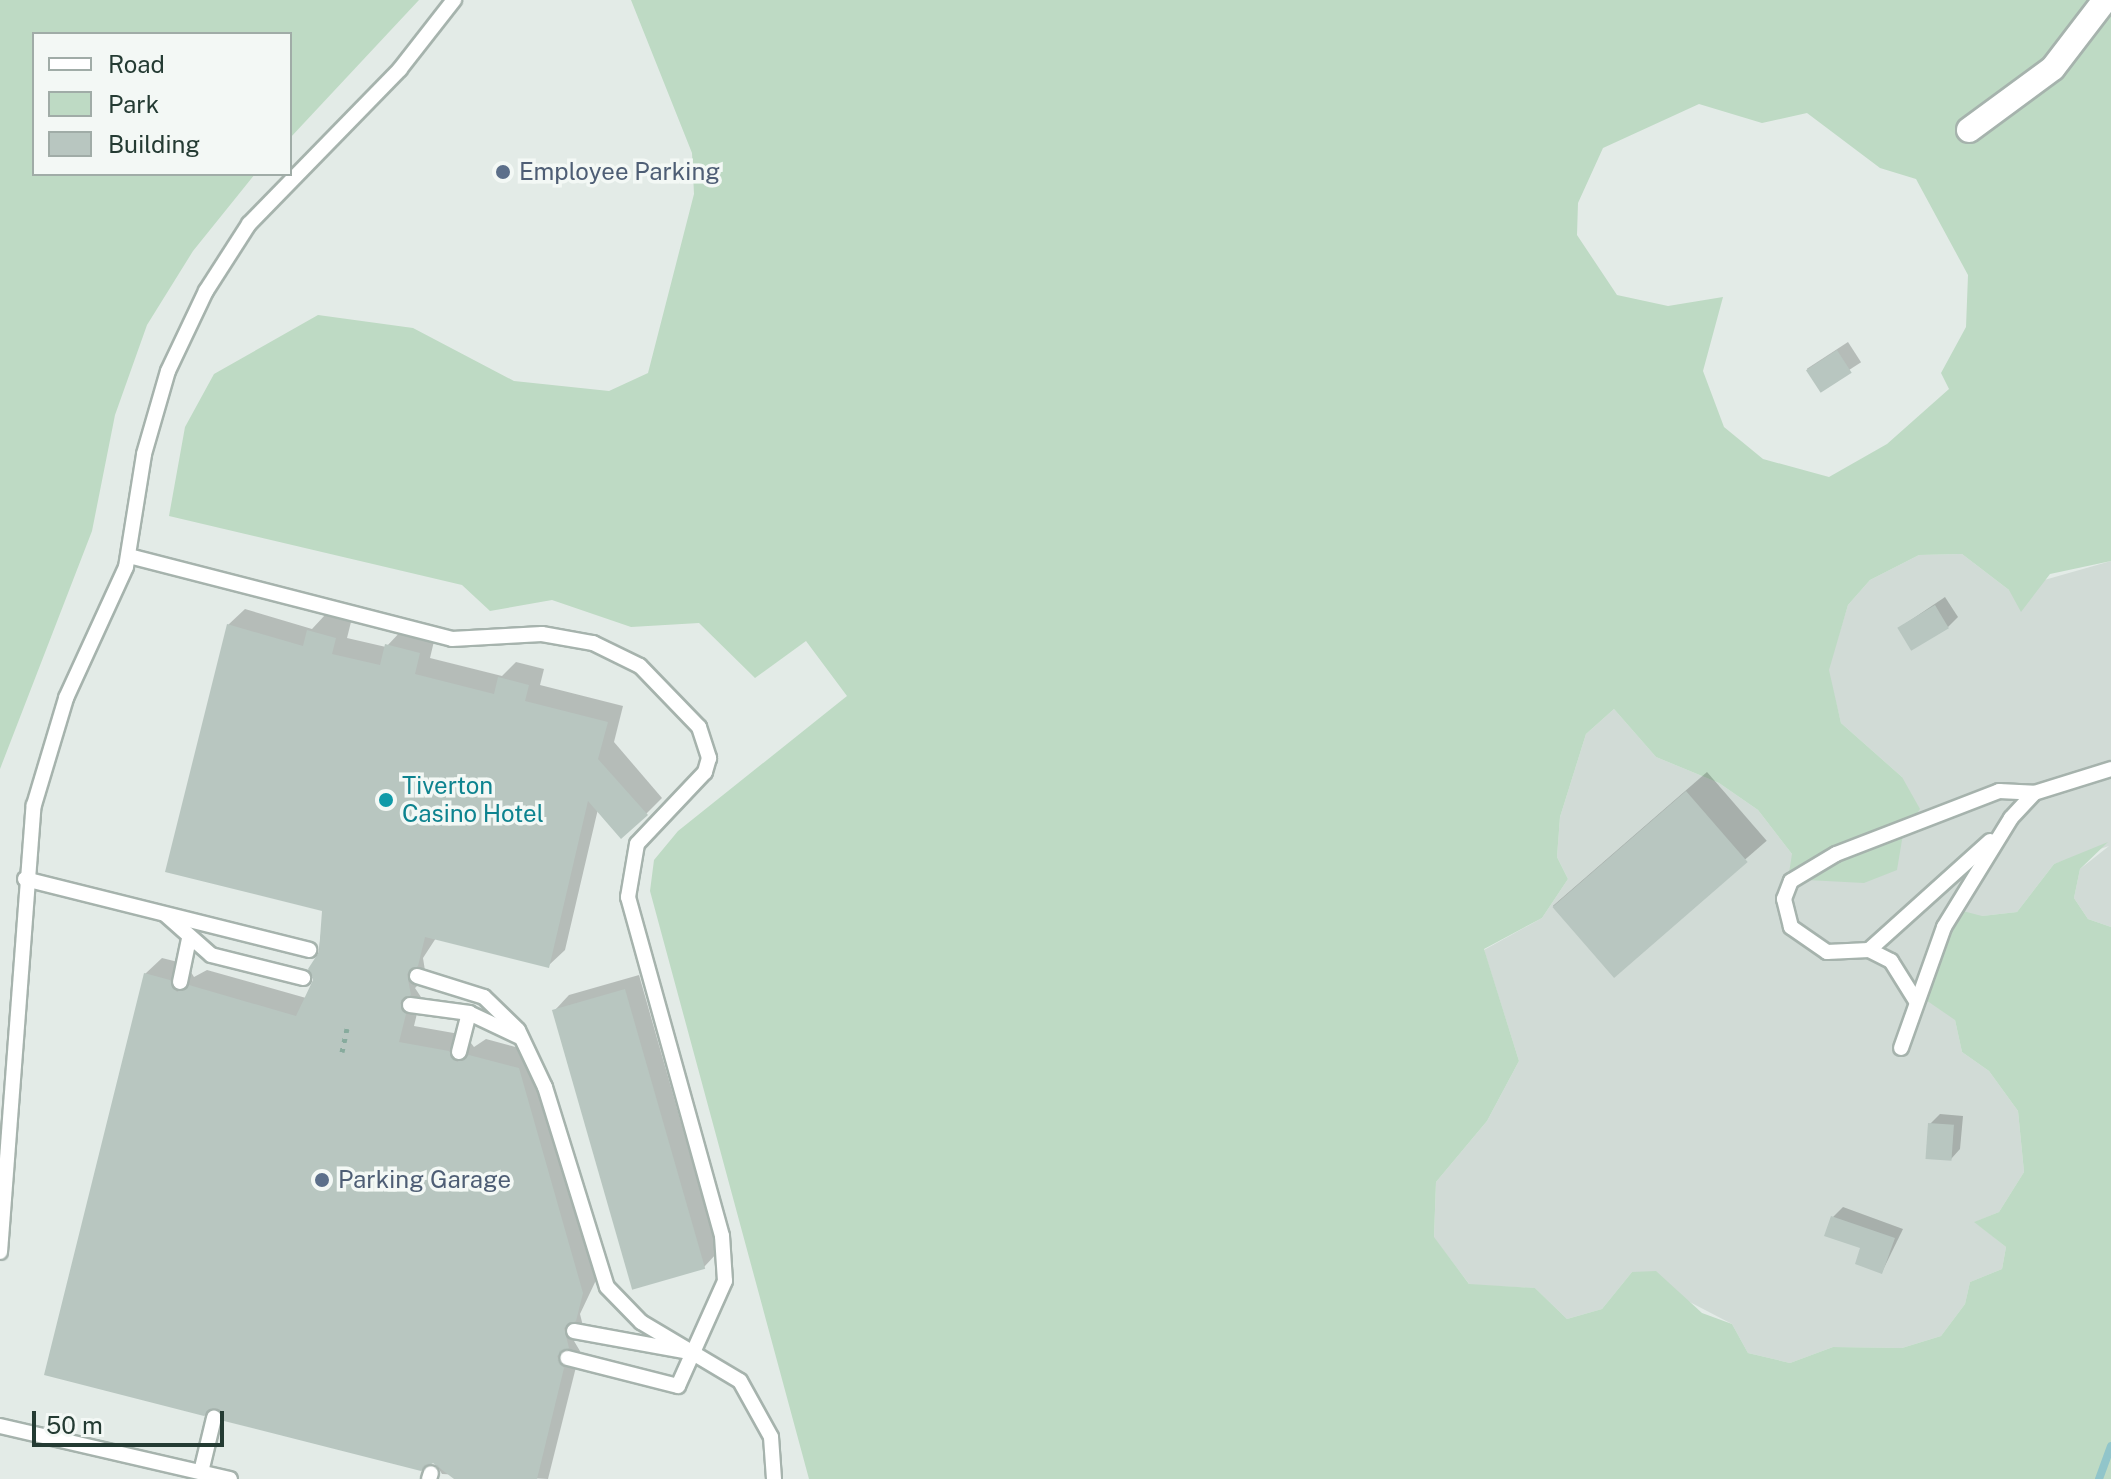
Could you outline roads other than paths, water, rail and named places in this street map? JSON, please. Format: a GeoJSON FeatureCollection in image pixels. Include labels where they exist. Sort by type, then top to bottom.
{"type":"FeatureCollection","features":[{"type":"Feature","properties":{"kind":"street"},"geometry":{"type":"LineString","coordinates":[[1969,130],[2053,68],[2105,0]]}},
{"type":"Feature","properties":{"kind":"lane"},"geometry":{"type":"LineString","coordinates":[[0,1252],[25,879],[47,753],[129,556],[155,411],[212,279],[267,203],[383,88],[454,0]]}},
{"type":"Feature","properties":{"kind":"lane"},"geometry":{"type":"LineString","coordinates":[[129,556],[452,639],[542,634],[593,643],[640,666],[699,727],[709,758],[705,772],[637,844],[627,883],[726,1259],[721,1291],[678,1386],[567,1358]]}},
{"type":"Feature","properties":{"kind":"lane"},"geometry":{"type":"LineString","coordinates":[[1916,1001],[1891,961],[1869,950],[1827,952],[1791,927],[1784,899],[1791,881],[1836,854],[1999,791],[2034,793],[2111,769]]}},
{"type":"Feature","properties":{"kind":"lane"},"geometry":{"type":"LineString","coordinates":[[1869,950],[2001,832],[2034,793]]}},
{"type":"Feature","properties":{"kind":"lane"},"geometry":{"type":"LineString","coordinates":[[1901,1048],[1944,927],[2001,832]]}},
{"type":"Feature","properties":{"kind":"lane"},"geometry":{"type":"LineString","coordinates":[[25,879],[309,950]]}},
{"type":"Feature","properties":{"kind":"lane"},"geometry":{"type":"LineString","coordinates":[[165,914],[189,939],[211,955],[303,978]]}},
{"type":"Feature","properties":{"kind":"lane"},"geometry":{"type":"LineString","coordinates":[[180,982],[189,939]]}},
{"type":"Feature","properties":{"kind":"lane"},"geometry":{"type":"LineString","coordinates":[[417,976],[484,997],[527,1042],[602,1276],[630,1314],[727,1370],[754,1401],[771,1437],[774,1479]]}},
{"type":"Feature","properties":{"kind":"lane"},"geometry":{"type":"LineString","coordinates":[[410,1005],[469,1013],[527,1042]]}},
{"type":"Feature","properties":{"kind":"lane"},"geometry":{"type":"LineString","coordinates":[[459,1052],[469,1013]]}},
{"type":"Feature","properties":{"kind":"lane"},"geometry":{"type":"LineString","coordinates":[[574,1331],[692,1352]]}},
{"type":"Feature","properties":{"kind":"lane"},"geometry":{"type":"LineString","coordinates":[[201,1472],[214,1418]]}},
{"type":"Feature","properties":{"kind":"lane"},"geometry":{"type":"LineString","coordinates":[[0,1426],[230,1479]]}},
{"type":"Feature","properties":{"kind":"waterway"},"geometry":{"type":"LineString","coordinates":[[2099,1479],[2111,1446]]}},
{"type":"Feature","properties":{"kind":"place","name":"Employee Parking"},"geometry":{"type":"Point","coordinates":[503,172]}},
{"type":"Feature","properties":{"kind":"place","name":"Tiverton Casino Hotel"},"geometry":{"type":"Point","coordinates":[386,800]}},
{"type":"Feature","properties":{"kind":"place","name":"Parking Garage"},"geometry":{"type":"Point","coordinates":[322,1180]}}]}
